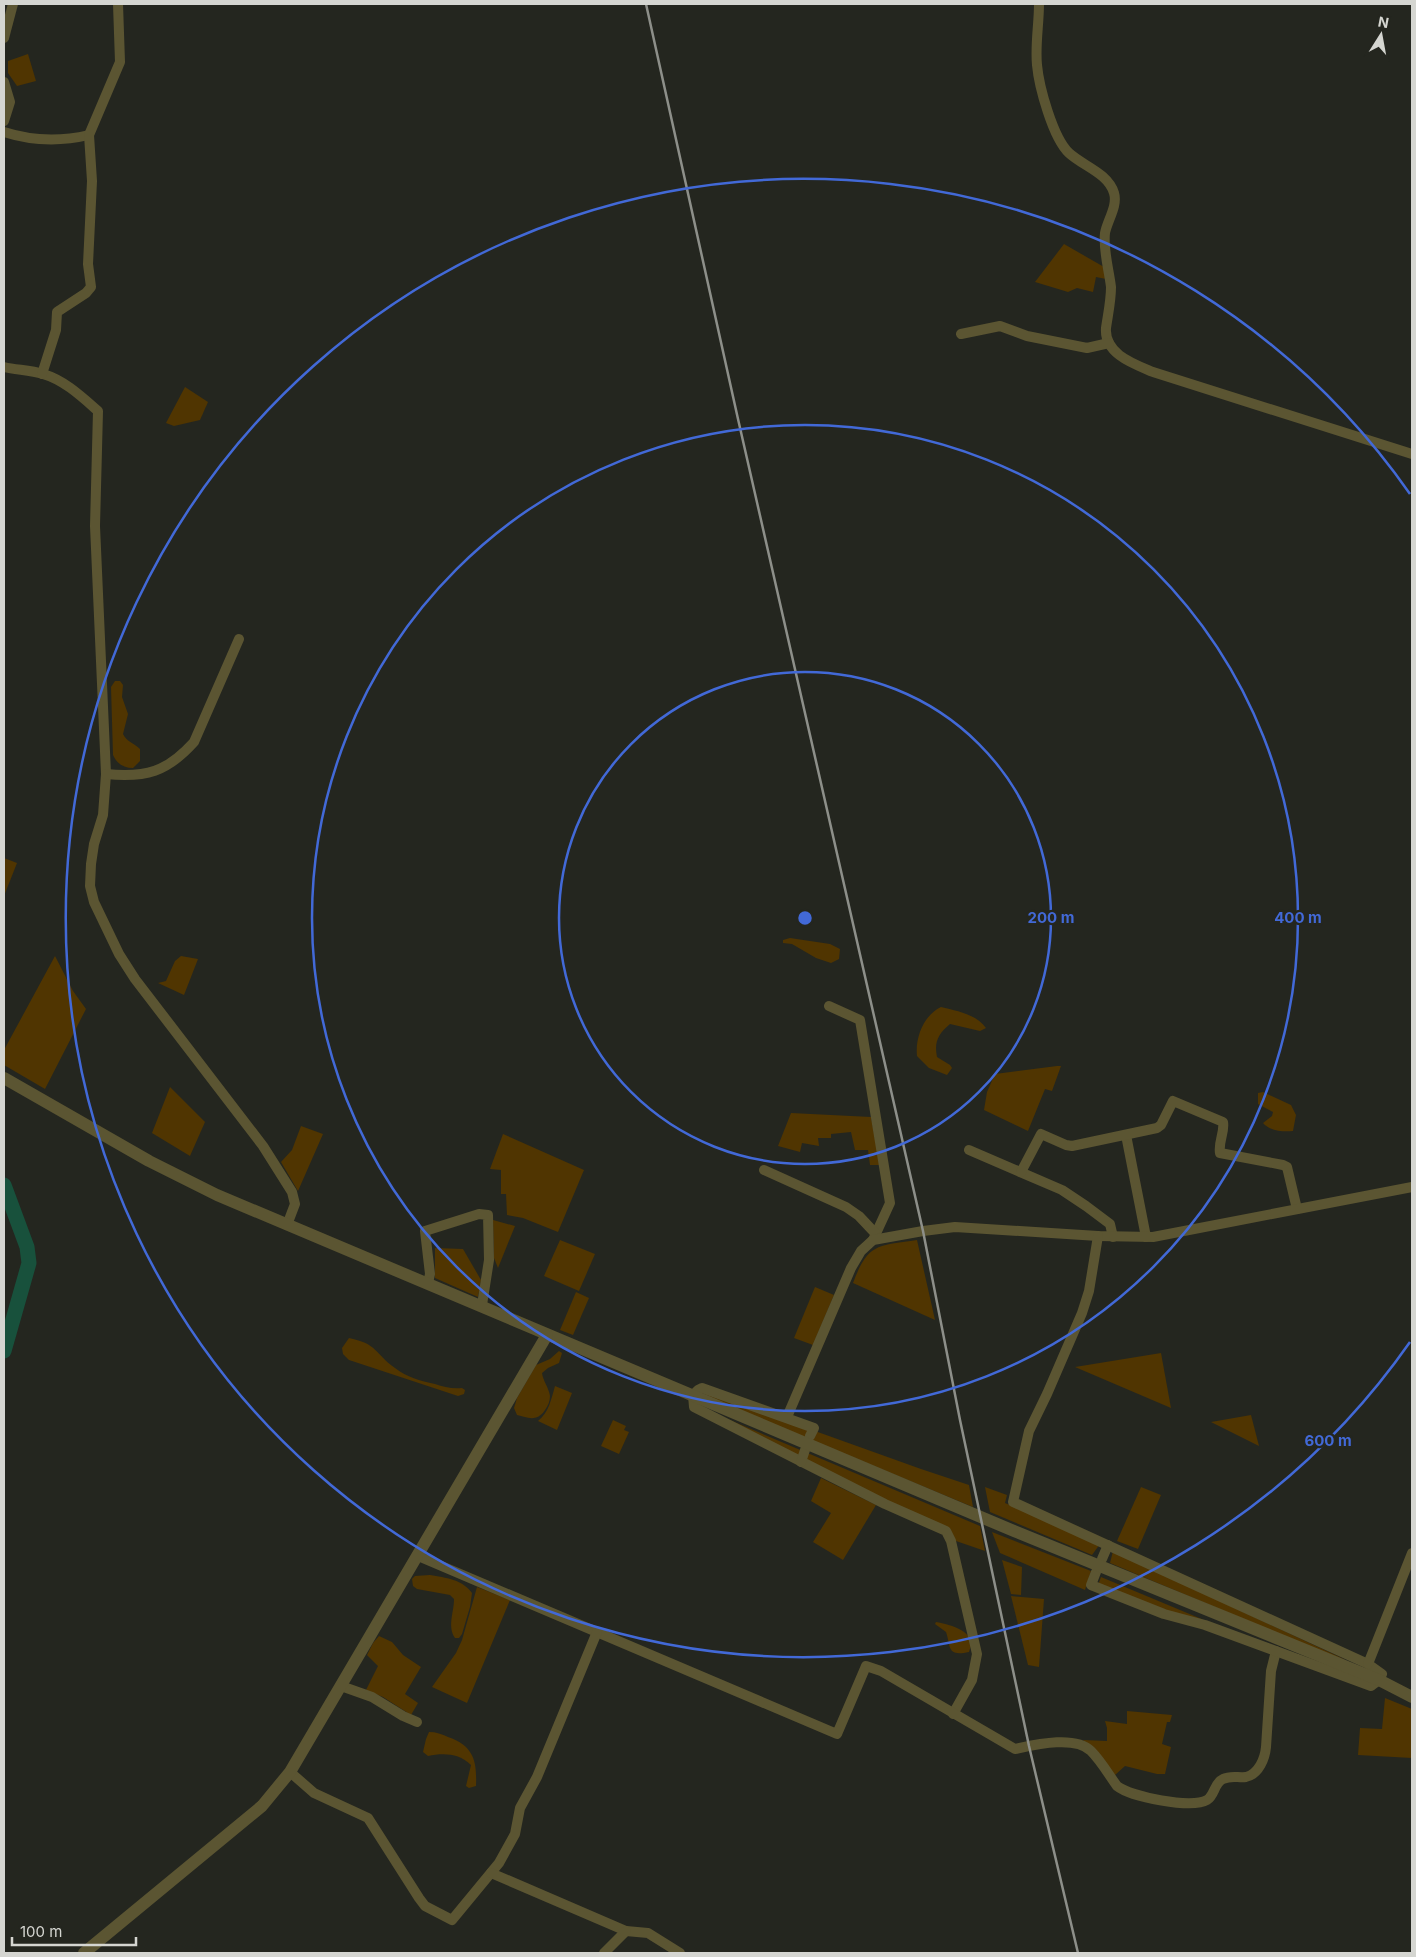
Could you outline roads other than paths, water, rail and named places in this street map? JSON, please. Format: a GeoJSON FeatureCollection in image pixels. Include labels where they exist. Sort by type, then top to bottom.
{"type":"FeatureCollection","features":[{"type":"Feature","properties":{"kind":"street"},"geometry":{"type":"LineString","coordinates":[[4,38],[13,4]]}},
{"type":"Feature","properties":{"kind":"street"},"geometry":{"type":"LineString","coordinates":[[42,374],[56,330],[57,312],[86,293],[91,287],[88,264],[92,182],[89,135],[120,62],[118,4]]}},
{"type":"Feature","properties":{"kind":"street"},"geometry":{"type":"LineString","coordinates":[[1039,4],[1037,65],[1046,108],[1057,136],[1069,153],[1109,183],[1114,192],[1115,201],[1105,237],[1111,297],[1106,330],[1109,343],[1125,360],[1152,372],[1412,454]]}},
{"type":"Feature","properties":{"kind":"street"},"geometry":{"type":"LineString","coordinates":[[4,82],[10,102],[4,120]]}},
{"type":"Feature","properties":{"kind":"street"},"geometry":{"type":"LineString","coordinates":[[4,132],[36,140],[69,140],[89,135]]}},
{"type":"Feature","properties":{"kind":"street"},"geometry":{"type":"LineString","coordinates":[[961,334],[1000,326],[1027,336],[1088,348],[1109,343]]}},
{"type":"Feature","properties":{"kind":"street"},"geometry":{"type":"LineString","coordinates":[[4,367],[42,374],[59,380],[98,411],[95,526],[106,774],[103,815],[94,844],[91,864],[90,886],[94,902],[119,954],[134,979],[263,1146],[292,1192],[295,1204],[287,1225]]}},
{"type":"Feature","properties":{"kind":"street"},"geometry":{"type":"LineString","coordinates":[[106,774],[141,776],[160,769],[183,755],[194,742],[240,639]]}},
{"type":"Feature","properties":{"kind":"street"},"geometry":{"type":"LineString","coordinates":[[787,1418],[851,1268],[861,1251],[874,1237],[890,1203],[860,1020],[829,1006]]}},
{"type":"Feature","properties":{"kind":"street"},"geometry":{"type":"LineString","coordinates":[[4,1078],[149,1161],[217,1195],[1014,1530],[1379,1680],[1412,1697]]}},
{"type":"Feature","properties":{"kind":"street"},"geometry":{"type":"LineString","coordinates":[[1021,1172],[1041,1134],[1072,1146],[1156,1128],[1161,1125],[1172,1101],[1223,1122],[1220,1153],[1287,1167],[1297,1209]]}},
{"type":"Feature","properties":{"kind":"street"},"geometry":{"type":"LineString","coordinates":[[1126,1135],[1146,1237]]}},
{"type":"Feature","properties":{"kind":"street"},"geometry":{"type":"LineString","coordinates":[[970,1150],[1062,1190],[1110,1224],[1112,1237]]}},
{"type":"Feature","properties":{"kind":"street"},"geometry":{"type":"LineString","coordinates":[[764,1170],[846,1207],[858,1216],[874,1237]]}},
{"type":"Feature","properties":{"kind":"street"},"geometry":{"type":"LineString","coordinates":[[874,1237],[955,1227],[1112,1237],[1162,1236],[1412,1187]]}},
{"type":"Feature","properties":{"kind":"street"},"geometry":{"type":"LineString","coordinates":[[428,1283],[430,1274],[425,1231],[479,1214],[488,1215],[489,1260],[482,1305]]}},
{"type":"Feature","properties":{"kind":"street"},"geometry":{"type":"LineString","coordinates":[[1096,1572],[1092,1585],[1164,1614],[1205,1625],[1371,1686],[1379,1680],[1382,1674],[1368,1664],[1013,1502],[1029,1432],[1048,1394],[1082,1313],[1089,1291],[1098,1236]]}},
{"type":"Feature","properties":{"kind":"street"},"geometry":{"type":"LineString","coordinates":[[84,1953],[262,1806],[290,1772],[547,1334]]}},
{"type":"Feature","properties":{"kind":"street"},"geometry":{"type":"LineString","coordinates":[[810,1436],[814,1428],[702,1388],[693,1395],[694,1407],[885,1504],[946,1531],[949,1535],[977,1654],[972,1680],[953,1714]]}},
{"type":"Feature","properties":{"kind":"street"},"geometry":{"type":"LineString","coordinates":[[801,1462],[805,1450]]}},
{"type":"Feature","properties":{"kind":"street"},"geometry":{"type":"LineString","coordinates":[[1102,1559],[1108,1545]]}},
{"type":"Feature","properties":{"kind":"street"},"geometry":{"type":"LineString","coordinates":[[1368,1664],[1412,1553]]}},
{"type":"Feature","properties":{"kind":"street"},"geometry":{"type":"LineString","coordinates":[[418,1556],[837,1734],[866,1666],[881,1671],[1015,1749],[1044,1743],[1074,1744],[1085,1747],[1091,1750],[1117,1786],[1123,1791],[1134,1795],[1183,1802],[1202,1802],[1211,1796],[1214,1787],[1223,1779],[1231,1776],[1246,1777],[1260,1766],[1265,1756],[1270,1670],[1276,1651]]}},
{"type":"Feature","properties":{"kind":"street"},"geometry":{"type":"LineString","coordinates":[[290,1772],[314,1793],[368,1818],[425,1906],[452,1920],[499,1863],[515,1834],[520,1808],[537,1777],[597,1632]]}},
{"type":"Feature","properties":{"kind":"street"},"geometry":{"type":"LineString","coordinates":[[341,1686],[372,1697],[403,1716],[417,1722]]}},
{"type":"Feature","properties":{"kind":"street"},"geometry":{"type":"LineString","coordinates":[[491,1873],[626,1931],[648,1933],[680,1953]]}},
{"type":"Feature","properties":{"kind":"street"},"geometry":{"type":"LineString","coordinates":[[604,1953],[626,1931]]}},
{"type":"Feature","properties":{"kind":"waterway"},"geometry":{"type":"LineString","coordinates":[[4,1185],[27,1247],[29,1263],[4,1351]]}},
{"type":"Feature","properties":{"kind":"railway"},"geometry":{"type":"LineString","coordinates":[[646,4],[738,419],[923,1231],[960,1420],[1029,1746],[1078,1953]]}}]}
